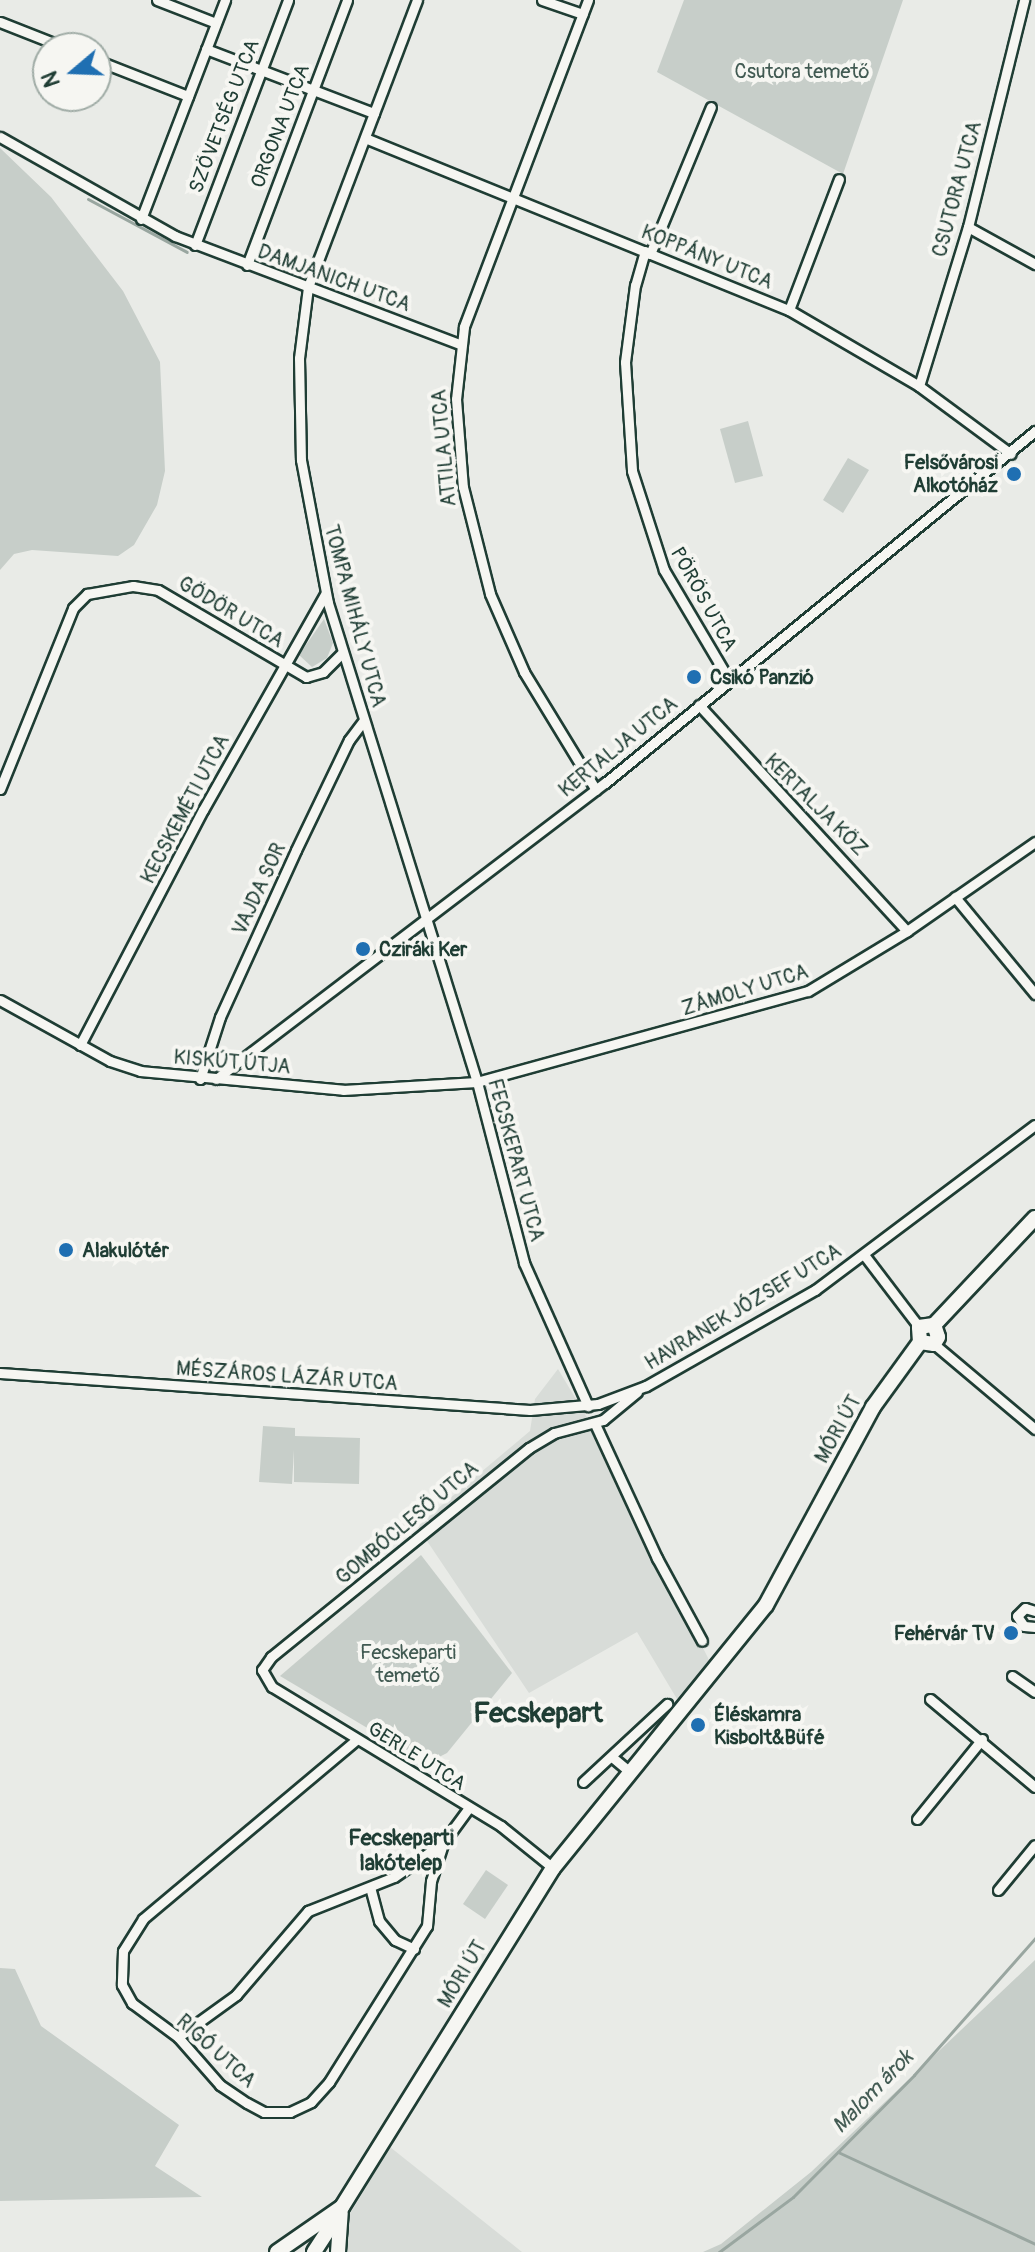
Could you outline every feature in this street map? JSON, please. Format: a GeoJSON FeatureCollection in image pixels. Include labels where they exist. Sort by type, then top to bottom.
{"type":"FeatureCollection","features":[{"type":"Feature","properties":{"kind":"main road"},"geometry":{"type":"LineString","coordinates":[[927,1343],[938,1337],[927,1326],[1035,1218]]}},
{"type":"Feature","properties":{"kind":"main road","name":"MÓRI ÚT"},"geometry":{"type":"LineString","coordinates":[[314,2252],[553,1868],[766,1605],[873,1407],[927,1343]]}},
{"type":"Feature","properties":{"kind":"main road"},"geometry":{"type":"LineString","coordinates":[[277,2252],[342,2207]]}},
{"type":"Feature","properties":{"kind":"main road"},"geometry":{"type":"LineString","coordinates":[[338,2252],[342,2207]]}},
{"type":"Feature","properties":{"kind":"street"},"geometry":{"type":"LineString","coordinates":[[141,219],[225,0]]}},
{"type":"Feature","properties":{"kind":"street","name":"SZÖVETSÉG UTCA"},"geometry":{"type":"LineString","coordinates":[[195,245],[288,0]]}},
{"type":"Feature","properties":{"kind":"street","name":"ORGONA UTCA"},"geometry":{"type":"LineString","coordinates":[[247,265],[347,0]]}},
{"type":"Feature","properties":{"kind":"street","name":"TOMPA MIHÁLY UTCA"},"geometry":{"type":"LineString","coordinates":[[417,0],[308,287],[299,358],[299,424],[308,507],[326,593],[424,918]]}},
{"type":"Feature","properties":{"kind":"street"},"geometry":{"type":"LineString","coordinates":[[542,0],[583,14]]}},
{"type":"Feature","properties":{"kind":"street","name":"ATTILA UTCA"},"geometry":{"type":"LineString","coordinates":[[588,0],[460,344],[458,441],[480,564],[524,672],[596,790]]}},
{"type":"Feature","properties":{"kind":"street","name":"CSUTORA UTCA"},"geometry":{"type":"LineString","coordinates":[[919,386],[968,227],[1024,0]]}},
{"type":"Feature","properties":{"kind":"street"},"geometry":{"type":"LineString","coordinates":[[162,1],[216,23]]}},
{"type":"Feature","properties":{"kind":"street"},"geometry":{"type":"LineString","coordinates":[[0,22],[32,35]]}},
{"type":"Feature","properties":{"kind":"street"},"geometry":{"type":"LineString","coordinates":[[206,49],[374,113]]}},
{"type":"Feature","properties":{"kind":"street"},"geometry":{"type":"LineString","coordinates":[[112,66],[188,96]]}},
{"type":"Feature","properties":{"kind":"street","name":"PÖRÖS UTCA"},"geometry":{"type":"LineString","coordinates":[[711,107],[635,285],[625,362],[632,471],[664,570],[729,680]]}},
{"type":"Feature","properties":{"kind":"street","name":"DAMJANICH UTCA"},"geometry":{"type":"LineString","coordinates":[[0,137],[141,219],[195,245],[460,344]]}},
{"type":"Feature","properties":{"kind":"street","name":"KOPPÁNY UTCA"},"geometry":{"type":"LineString","coordinates":[[365,138],[789,310],[919,386],[1011,454]]}},
{"type":"Feature","properties":{"kind":"street"},"geometry":{"type":"LineString","coordinates":[[789,310],[839,179]]}},
{"type":"Feature","properties":{"kind":"street"},"geometry":{"type":"LineString","coordinates":[[968,227],[1035,264]]}},
{"type":"Feature","properties":{"kind":"street","name":"KERTALJA UTCA"},"geometry":{"type":"LineString","coordinates":[[215,1079],[596,790],[1011,454],[1035,431]]}},
{"type":"Feature","properties":{"kind":"street","name":"GÖDÖR UTCA"},"geometry":{"type":"LineString","coordinates":[[0,789],[73,608],[87,594],[133,586],[158,590],[306,677],[317,675],[343,652]]}},
{"type":"Feature","properties":{"kind":"street","name":"KECSKEMÉTI UTCA"},"geometry":{"type":"LineString","coordinates":[[80,1045],[326,593]]}},
{"type":"Feature","properties":{"kind":"street","name":"KERTALJA KÖZ"},"geometry":{"type":"LineString","coordinates":[[699,705],[907,931]]}},
{"type":"Feature","properties":{"kind":"street","name":"VAJDA SOR"},"geometry":{"type":"LineString","coordinates":[[200,1079],[204,1055],[226,1003],[349,740],[364,720]]}},
{"type":"Feature","properties":{"kind":"street","name":"ZÁMOLY UTCA"},"geometry":{"type":"LineString","coordinates":[[477,1082],[791,998],[829,981],[1035,842]]}},
{"type":"Feature","properties":{"kind":"street"},"geometry":{"type":"LineString","coordinates":[[955,897],[1035,994]]}},
{"type":"Feature","properties":{"kind":"street","name":"FECSKEPART UTCA"},"geometry":{"type":"LineString","coordinates":[[424,918],[477,1082],[527,1272],[599,1422]]}},
{"type":"Feature","properties":{"kind":"street","name":"KISKÚT ÚTJA"},"geometry":{"type":"LineString","coordinates":[[0,1000],[124,1066],[200,1079],[372,1091],[477,1082]]}},
{"type":"Feature","properties":{"kind":"street","name":"HAVRANEK JÓZSEF UTCA"},"geometry":{"type":"LineString","coordinates":[[572,1409],[639,1390],[815,1290],[865,1256],[1035,1125]]}},
{"type":"Feature","properties":{"kind":"street"},"geometry":{"type":"LineString","coordinates":[[865,1256],[927,1326]]}},
{"type":"Feature","properties":{"kind":"street"},"geometry":{"type":"LineString","coordinates":[[927,1343],[1035,1429]]}},
{"type":"Feature","properties":{"kind":"street","name":"MÉSZÁROS LÁZÁR UTCA"},"geometry":{"type":"LineString","coordinates":[[0,1373],[530,1410],[572,1409]]}},
{"type":"Feature","properties":{"kind":"street"},"geometry":{"type":"LineString","coordinates":[[639,1390],[599,1422],[702,1641]]}},
{"type":"Feature","properties":{"kind":"street"},"geometry":{"type":"LineString","coordinates":[[572,1409],[576,1429]]}},
{"type":"Feature","properties":{"kind":"street","name":"GOMBÓCLESŐ UTCA"},"geometry":{"type":"LineString","coordinates":[[262,1677],[271,1657],[493,1475],[542,1439],[599,1422]]}},
{"type":"Feature","properties":{"kind":"street"},"geometry":{"type":"LineString","coordinates":[[1035,1611],[1025,1608],[1017,1616],[1024,1626],[1035,1627]]}},
{"type":"Feature","properties":{"kind":"street"},"geometry":{"type":"LineString","coordinates":[[1012,1676],[1031,1689],[1035,1675]]}},
{"type":"Feature","properties":{"kind":"street","name":"GERLE UTCA"},"geometry":{"type":"LineString","coordinates":[[262,1677],[356,1740],[501,1826],[553,1868]]}},
{"type":"Feature","properties":{"kind":"street"},"geometry":{"type":"LineString","coordinates":[[930,1699],[982,1739],[1014,1773],[1035,1787]]}},
{"type":"Feature","properties":{"kind":"street"},"geometry":{"type":"LineString","coordinates":[[583,1782],[667,1704]]}},
{"type":"Feature","properties":{"kind":"street"},"geometry":{"type":"LineString","coordinates":[[917,1819],[982,1739]]}},
{"type":"Feature","properties":{"kind":"street","name":"RIGÓ UTCA"},"geometry":{"type":"LineString","coordinates":[[356,1740],[157,1907],[128,1940],[120,1973],[125,1995],[178,2037],[220,2085],[247,2103],[275,2113],[302,2109],[320,2093],[414,1949],[430,1919],[431,1881],[443,1843],[468,1809]]}},
{"type":"Feature","properties":{"kind":"street"},"geometry":{"type":"LineString","coordinates":[[612,1757],[631,1773]]}},
{"type":"Feature","properties":{"kind":"street"},"geometry":{"type":"LineString","coordinates":[[178,2037],[236,1995],[308,1911],[328,1899],[370,1887],[443,1843]]}},
{"type":"Feature","properties":{"kind":"street"},"geometry":{"type":"LineString","coordinates":[[998,1890],[1035,1845]]}},
{"type":"Feature","properties":{"kind":"street"},"geometry":{"type":"LineString","coordinates":[[370,1887],[379,1921],[395,1940],[414,1949]]}},
{"type":"Feature","properties":{"kind":"shaded area"},"geometry":{"type":"Polygon","coordinates":[[[558,1369],[595,1431],[709,1660],[677,1699],[637,1632],[529,1693],[417,1526],[530,1431],[535,1399],[558,1369]]]}},
{"type":"Feature","properties":{"kind":"shaded area"},"geometry":{"type":"Polygon","coordinates":[[[390,2147],[522,2252],[339,2252],[332,2244],[390,2147]]]}},
{"type":"Feature","properties":{"kind":"green space","name":"Csutora temető"},"geometry":{"type":"Polygon","coordinates":[[[684,0],[903,0],[843,174],[657,72],[684,0]]]}},
{"type":"Feature","properties":{"kind":"green space"},"geometry":{"type":"Polygon","coordinates":[[[0,148],[51,197],[123,291],[160,362],[165,471],[157,505],[134,545],[118,556],[32,550],[14,554],[0,570],[0,148]]]}},
{"type":"Feature","properties":{"kind":"green space"},"geometry":{"type":"Polygon","coordinates":[[[748,421],[763,476],[735,483],[720,429],[748,421]]]}},
{"type":"Feature","properties":{"kind":"green space"},"geometry":{"type":"Polygon","coordinates":[[[848,458],[869,470],[843,513],[823,500],[848,458]]]}},
{"type":"Feature","properties":{"kind":"green space"},"geometry":{"type":"Polygon","coordinates":[[[324,619],[333,643],[327,658],[312,667],[299,655],[324,619]]]}},
{"type":"Feature","properties":{"kind":"green space"},"geometry":{"type":"Polygon","coordinates":[[[263,1426],[295,1428],[295,1436],[360,1438],[359,1484],[294,1482],[294,1450],[292,1484],[259,1482],[263,1426]]]}},
{"type":"Feature","properties":{"kind":"green space","name":"Fecskeparti temető"},"geometry":{"type":"Polygon","coordinates":[[[421,1555],[512,1673],[447,1753],[435,1759],[406,1751],[280,1676],[421,1555]]]}},
{"type":"Feature","properties":{"kind":"green space"},"geometry":{"type":"Polygon","coordinates":[[[486,1870],[508,1885],[485,1919],[463,1904],[486,1870]]]}},
{"type":"Feature","properties":{"kind":"green space"},"geometry":{"type":"Polygon","coordinates":[[[1035,1960],[1035,2252],[703,2252],[721,2244],[811,2172],[1035,1960]]]}},
{"type":"Feature","properties":{"kind":"green space"},"geometry":{"type":"Polygon","coordinates":[[[0,1968],[15,1969],[41,2026],[179,2125],[155,2166],[202,2197],[0,2201],[0,1968]]]}},
{"type":"Feature","properties":{"kind":"waterway"},"geometry":{"type":"LineString","coordinates":[[88,199],[187,252]]}},
{"type":"Feature","properties":{"kind":"waterway","name":"Malom árok"},"geometry":{"type":"LineString","coordinates":[[719,2252],[793,2197],[914,2075],[1035,1938]]}},
{"type":"Feature","properties":{"kind":"waterway"},"geometry":{"type":"LineString","coordinates":[[838,2152],[1035,2244]]}},
{"type":"Feature","properties":{"kind":"place","name":"Felsővárosi Alkotóház"},"geometry":{"type":"Point","coordinates":[1014,474]}},
{"type":"Feature","properties":{"kind":"place","name":"Csikó Panzió"},"geometry":{"type":"Point","coordinates":[694,677]}},
{"type":"Feature","properties":{"kind":"place","name":"Cziráki Ker"},"geometry":{"type":"Point","coordinates":[363,949]}},
{"type":"Feature","properties":{"kind":"place","name":"Alakulótér"},"geometry":{"type":"Point","coordinates":[66,1250]}},
{"type":"Feature","properties":{"kind":"place","name":"Fehérvár TV"},"geometry":{"type":"Point","coordinates":[1011,1633]}},
{"type":"Feature","properties":{"kind":"place","name":"Éléskamra Kisbolt&Büfé"},"geometry":{"type":"Point","coordinates":[698,1725]}},
{"type":"Feature","properties":{"kind":"district","name":"Fecskepart"},"geometry":{"type":"Point","coordinates":[538,1714]}},
{"type":"Feature","properties":{"kind":"district","name":"Fecskeparti lakótelep"},"geometry":{"type":"Point","coordinates":[401,1850]}}]}
